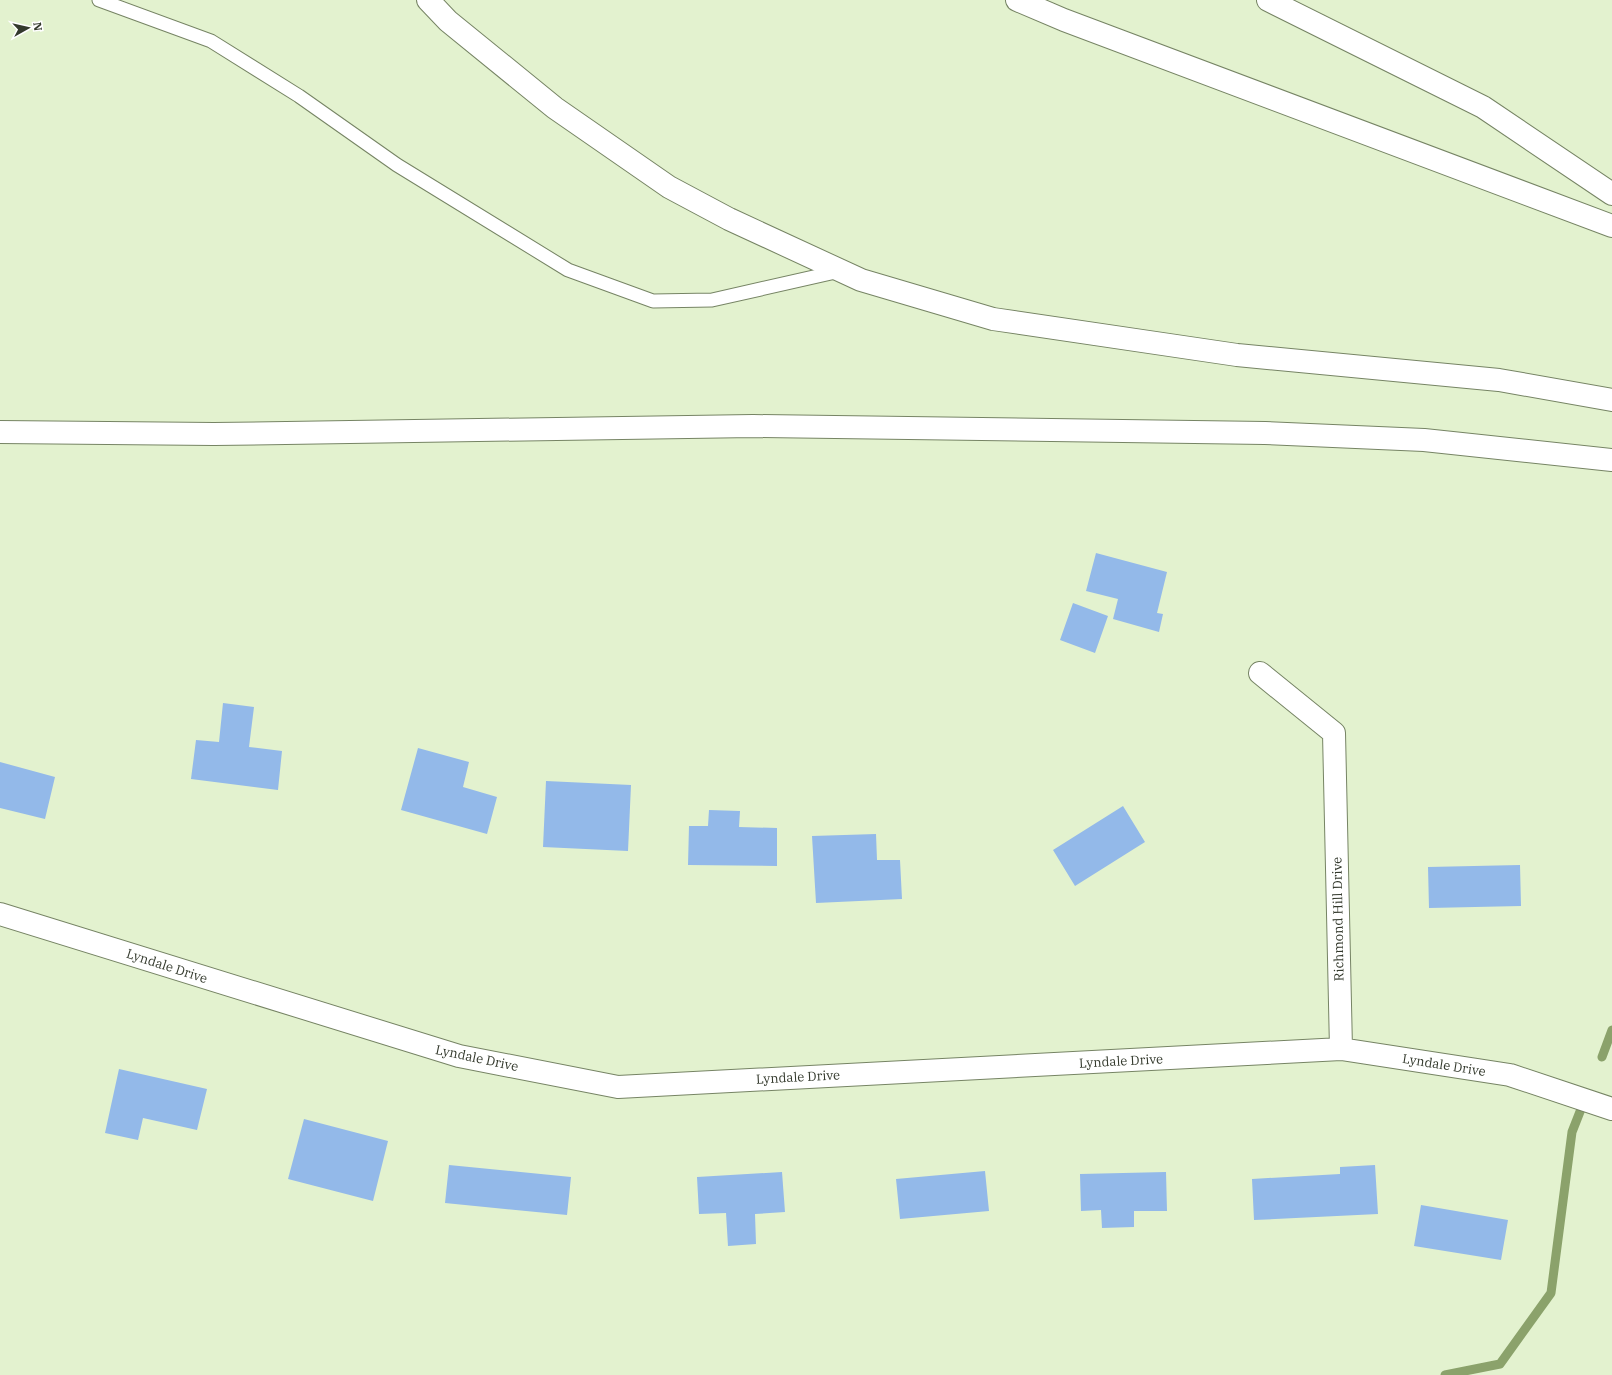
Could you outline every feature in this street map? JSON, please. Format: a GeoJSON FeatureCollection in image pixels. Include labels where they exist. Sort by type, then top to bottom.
{"type":"FeatureCollection","features":[{"type":"Feature","properties":{"kind":"main road"},"geometry":{"type":"LineString","coordinates":[[428,0],[448,21],[555,108],[669,187],[729,219],[861,280],[993,319],[1236,355],[1499,380],[1612,400]]}},
{"type":"Feature","properties":{"kind":"main road"},"geometry":{"type":"LineString","coordinates":[[1017,0],[1064,20],[1612,226]]}},
{"type":"Feature","properties":{"kind":"main road"},"geometry":{"type":"LineString","coordinates":[[1268,0],[1483,107],[1612,194]]}},
{"type":"Feature","properties":{"kind":"main road"},"geometry":{"type":"LineString","coordinates":[[0,432],[214,434],[753,426],[1249,433],[1424,440],[1612,460]]}},
{"type":"Feature","properties":{"kind":"main road","name":"Richmond Hill Drive"},"geometry":{"type":"LineString","coordinates":[[1260,673],[1334,733],[1341,1049]]}},
{"type":"Feature","properties":{"kind":"main road","name":"Lyndale Drive"},"geometry":{"type":"LineString","coordinates":[[0,914],[459,1056],[618,1087],[1341,1049],[1510,1075],[1612,1109]]}},
{"type":"Feature","properties":{"kind":"lane"},"geometry":{"type":"LineString","coordinates":[[99,0],[211,41],[299,96],[397,165],[568,270],[652,301],[712,300],[842,271]]}},
{"type":"Feature","properties":{"kind":"building"},"geometry":{"type":"Polygon","coordinates":[[[1096,553],[1167,572],[1157,613],[1163,614],[1159,632],[1113,619],[1118,599],[1086,591],[1096,553]]]}},
{"type":"Feature","properties":{"kind":"building"},"geometry":{"type":"Polygon","coordinates":[[[1073,603],[1108,616],[1095,653],[1060,640],[1073,603]]]}},
{"type":"Feature","properties":{"kind":"building"},"geometry":{"type":"Polygon","coordinates":[[[223,703],[254,707],[249,747],[282,751],[278,790],[191,779],[196,740],[219,742],[223,703]]]}},
{"type":"Feature","properties":{"kind":"building"},"geometry":{"type":"Polygon","coordinates":[[[418,748],[469,762],[463,787],[497,797],[487,834],[401,810],[418,748]]]}},
{"type":"Feature","properties":{"kind":"building"},"geometry":{"type":"Polygon","coordinates":[[[0,762],[55,777],[45,819],[0,808],[0,762]]]}},
{"type":"Feature","properties":{"kind":"building"},"geometry":{"type":"Polygon","coordinates":[[[546,781],[631,785],[628,851],[543,847],[546,781]]]}},
{"type":"Feature","properties":{"kind":"building"},"geometry":{"type":"Polygon","coordinates":[[[1123,806],[1145,842],[1075,886],[1053,850],[1123,806]]]}},
{"type":"Feature","properties":{"kind":"building"},"geometry":{"type":"Polygon","coordinates":[[[709,810],[740,811],[739,827],[777,828],[777,866],[688,865],[689,826],[708,826],[709,810]]]}},
{"type":"Feature","properties":{"kind":"building"},"geometry":{"type":"Polygon","coordinates":[[[876,834],[877,860],[900,860],[902,899],[816,903],[812,836],[876,834]]]}},
{"type":"Feature","properties":{"kind":"building"},"geometry":{"type":"Polygon","coordinates":[[[1520,865],[1521,906],[1429,908],[1428,867],[1520,865]]]}},
{"type":"Feature","properties":{"kind":"building"},"geometry":{"type":"Polygon","coordinates":[[[119,1069],[207,1089],[197,1130],[143,1118],[138,1140],[105,1133],[119,1069]]]}},
{"type":"Feature","properties":{"kind":"building"},"geometry":{"type":"Polygon","coordinates":[[[304,1119],[388,1141],[373,1201],[288,1179],[304,1119]]]}},
{"type":"Feature","properties":{"kind":"building"},"geometry":{"type":"Polygon","coordinates":[[[449,1165],[571,1177],[567,1215],[445,1203],[449,1165]]]}},
{"type":"Feature","properties":{"kind":"building"},"geometry":{"type":"Polygon","coordinates":[[[1375,1165],[1378,1214],[1254,1220],[1252,1179],[1340,1174],[1340,1167],[1375,1165]]]}},
{"type":"Feature","properties":{"kind":"building"},"geometry":{"type":"Polygon","coordinates":[[[985,1171],[989,1211],[900,1219],[896,1179],[985,1171]]]}},
{"type":"Feature","properties":{"kind":"building"},"geometry":{"type":"Polygon","coordinates":[[[782,1172],[785,1212],[755,1214],[756,1244],[728,1246],[726,1213],[699,1214],[697,1177],[782,1172]]]}},
{"type":"Feature","properties":{"kind":"building"},"geometry":{"type":"Polygon","coordinates":[[[1166,1172],[1167,1211],[1134,1211],[1134,1227],[1102,1228],[1101,1210],[1081,1211],[1080,1174],[1166,1172]]]}},
{"type":"Feature","properties":{"kind":"building"},"geometry":{"type":"Polygon","coordinates":[[[1421,1205],[1508,1220],[1501,1260],[1414,1246],[1421,1205]]]}},
{"type":"Feature","properties":{"kind":"waterway"},"geometry":{"type":"LineString","coordinates":[[1602,1057],[1612,1030]]}},
{"type":"Feature","properties":{"kind":"waterway"},"geometry":{"type":"LineString","coordinates":[[1445,1375],[1500,1364],[1551,1293],[1572,1132],[1583,1104]]}}]}
